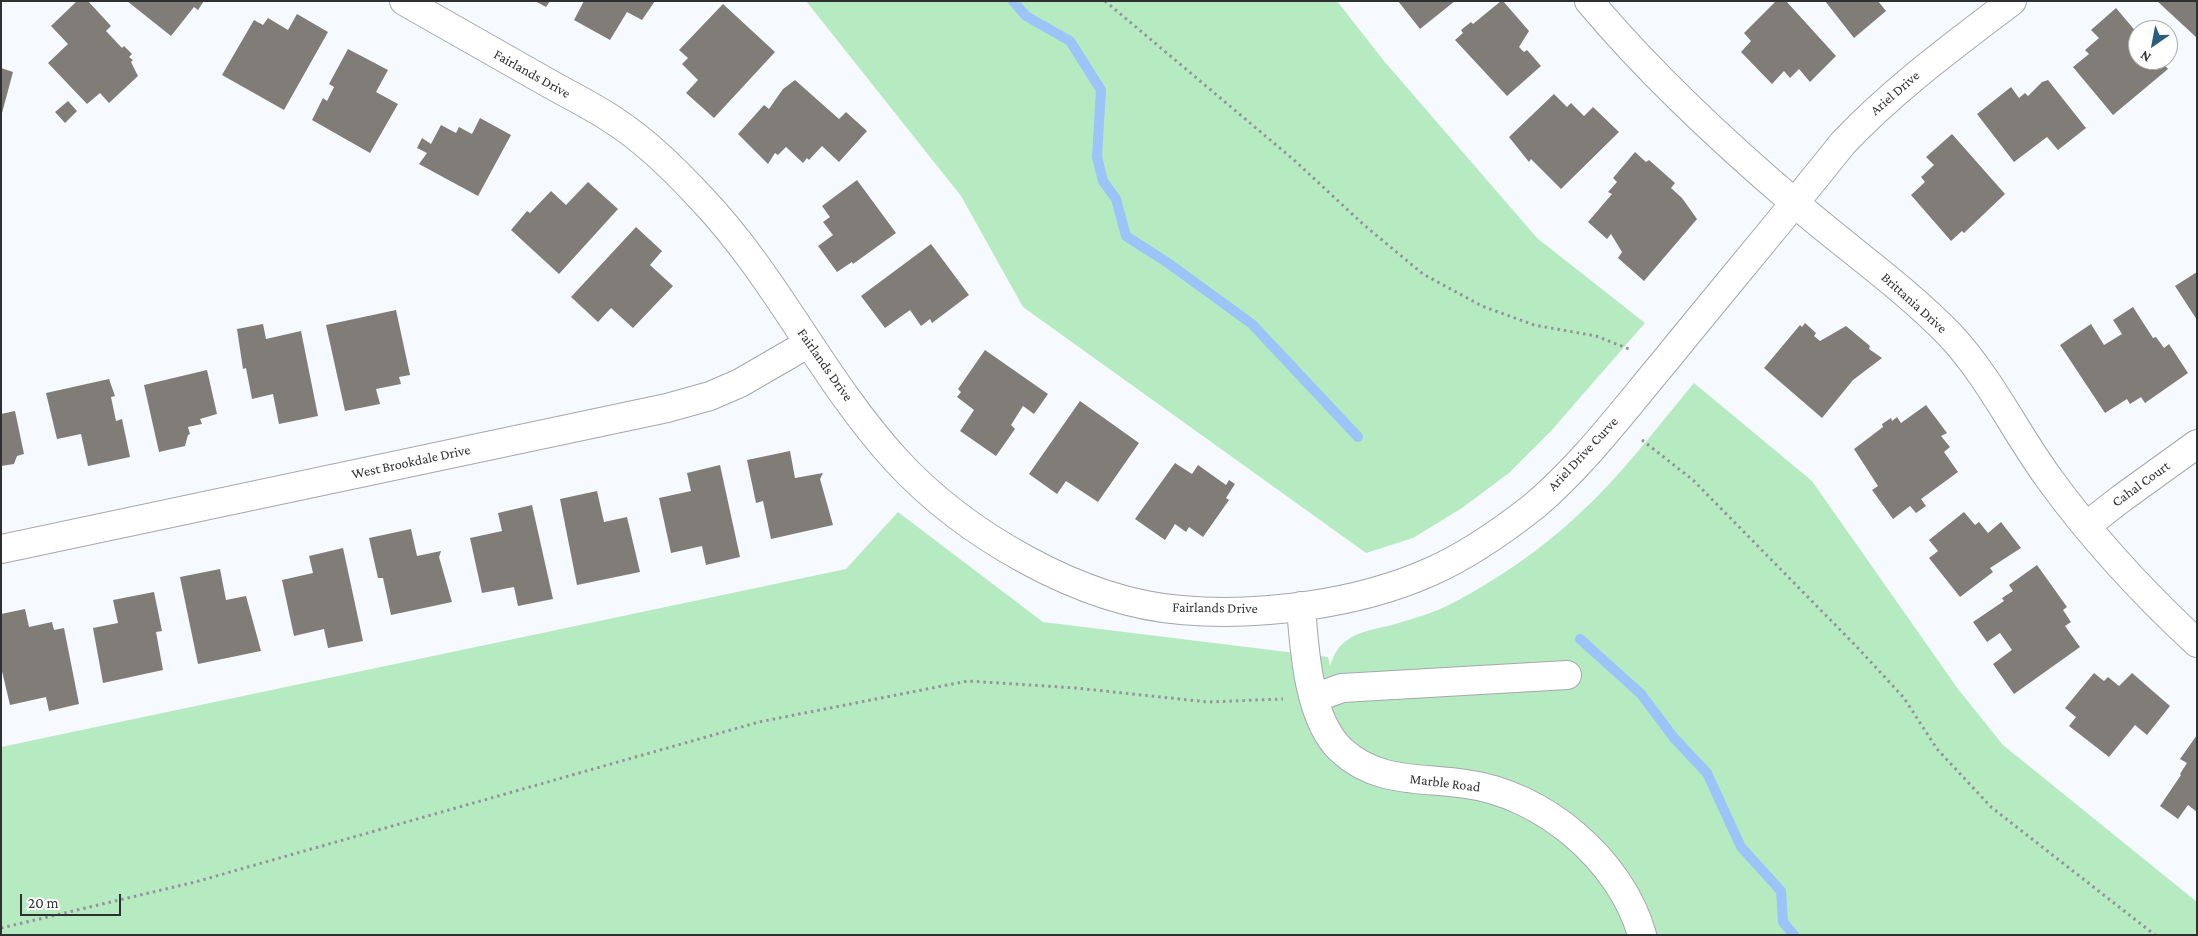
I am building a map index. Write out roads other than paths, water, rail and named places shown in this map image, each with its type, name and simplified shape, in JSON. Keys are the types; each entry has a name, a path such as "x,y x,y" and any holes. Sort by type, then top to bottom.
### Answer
{"street":[{"name":"Fairlands Drive","path":"404,1 618,123 656,154 703,199 740,244 896,460 942,503 993,541 1052,573 1126,599 1179,610 1237,611 1301,606"},
{"name":"Brittania Drive","path":"1589,1 1671,92 1795,203 1918,303 1951,336 1978,369 2048,477 2086,526 2145,595 2197,643"},
{"name":"Ariel Drive","path":"1795,203 1843,143 1872,112 1915,75 2012,1"},
{"name":"Ariel Drive Curve","path":"1301,606 1373,593 1430,572 1484,543 1535,505 1588,454 1795,203"},
{"name":"West Brookdale Drive","path":"1,548 667,408 710,396 740,383 810,343"},
{"name":"Cahal Court","path":"2086,526 2197,444"},
{"name":"Marble Road","path":"1301,606 1305,659 1314,698 1325,727 1340,749 1361,765 1384,775 1467,784 1508,794 1538,809 1569,831 1599,859 1621,889 1642,935"},
{"path":"1314,698 1342,688 1567,675"}],"waterway":[{"path":"1013,1 1026,16 1070,41 1101,90 1097,157 1103,181 1116,199 1126,236 1168,263 1252,324 1358,437"},
{"path":"1580,639 1641,694 1674,738 1707,773 1741,847 1781,891 1783,922 1794,935"}]}
